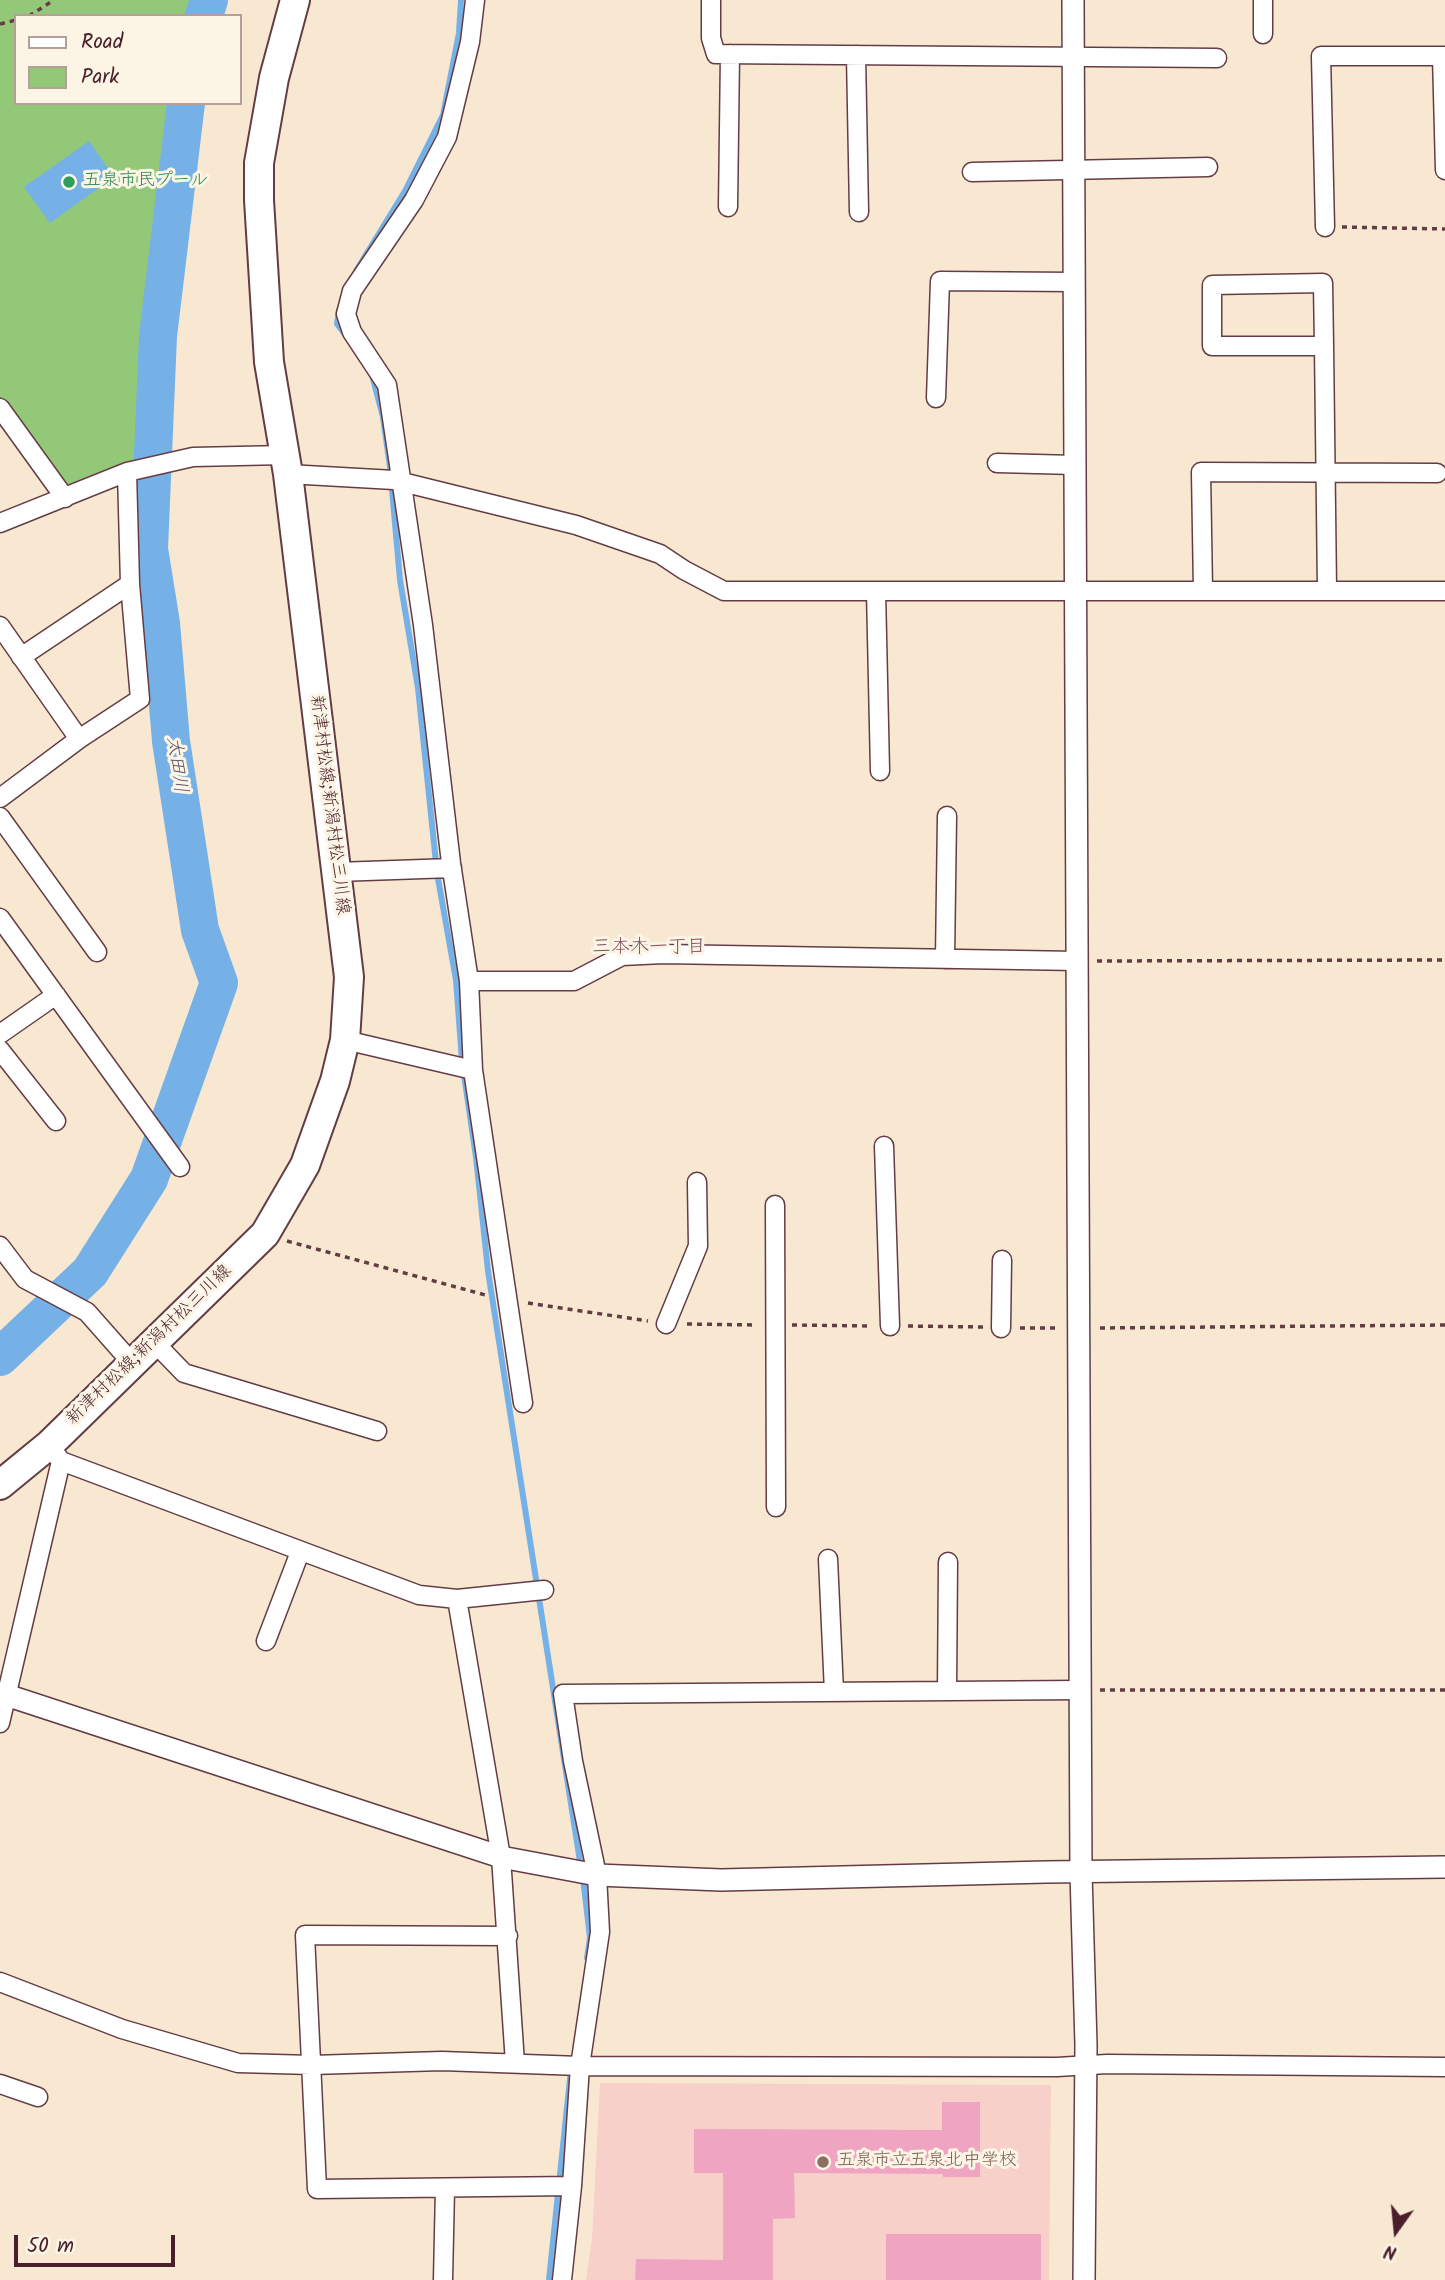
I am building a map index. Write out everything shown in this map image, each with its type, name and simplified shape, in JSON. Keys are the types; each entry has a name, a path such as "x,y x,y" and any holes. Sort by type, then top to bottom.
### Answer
{"main road":[{"name":"新津村松線;新潟村松三川線","path":"0,1485 55,1452 132,1363 265,1234 305,1165 335,1081 345,1040 349,977 287,464 269,362 259,163 274,79 295,0"}],"street":[{"path":"475,0 470,42 447,137 414,200 352,291 345,314 352,332 387,386 423,625 452,868 469,981 473,1070 523,1403"},
{"path":"710,0 711,38 716,54 1217,58"},
{"path":"1073,0 1081,1873 1086,2045 1084,2280"},
{"path":"1263,0 1263,33"},
{"path":"728,207 730,54"},
{"path":"856,55 859,212"},
{"path":"1325,227 1321,56 1443,56 1445,170"},
{"path":"972,172 1208,167"},
{"path":"936,398 940,281 1074,282"},
{"path":"1324,346 1212,346 1212,285 1323,283 1324,346 1326,473 1327,590"},
{"path":"0,408 65,498"},
{"path":"0,523 127,472 193,457 287,464 402,482 600,534 660,554 724,591 1445,591"},
{"path":"997,463 1075,465"},
{"path":"0,798 79,739 140,699 130,584 127,472"},
{"path":"1203,590 1201,472 1437,473"},
{"path":"21,657 130,584"},
{"path":"876,591 880,771"},
{"path":"0,626 79,739"},
{"path":"945,959 947,816"},
{"path":"0,817 97,952"},
{"path":"337,872 452,868"},
{"path":"0,918 180,1167"},
{"path":"469,981 574,981 622,956 649,955 1077,961"},
{"path":"0,1034 55,995"},
{"path":"345,1040 473,1070"},
{"path":"0,1050 56,1121"},
{"path":"884,1146 890,1326"},
{"path":"666,1324 698,1246 697,1182"},
{"path":"775,1205 776,1507"},
{"path":"0,1247 25,1279 87,1312 132,1363"},
{"path":"1000,1328 1002,1261"},
{"path":"154,1342 184,1373 377,1431"},
{"path":"0,1723 3,1695 55,1452 300,1552 419,1595 457,1599 544,1590"},
{"path":"266,1641 300,1552"},
{"path":"828,1559 834,1692"},
{"path":"947,1563 947,1691"},
{"path":"457,1599 501,1857 515,2063"},
{"path":"562,2280 580,2066 600,1932 597,1875 573,1761 563,1694 1080,1690"},
{"path":"3,1695 501,1857 597,1875 721,1880 1046,1872 1445,1867"},
{"path":"508,1936 305,1935 317,2189 572,2186"},
{"path":"0,1982 122,2029 238,2063 312,2065 442,2061 580,2066 1445,2067"},
{"path":"0,2084 38,2096"},
{"path":"443,2280 445,2188"}],"path":[{"path":"32,14 54,0"},
{"path":"1325,227 1445,229"},
{"path":"1077,961 1445,960"},
{"path":"265,1234 498,1298"},
{"path":"1079,1329 1445,1325"},
{"path":"1080,1690 1445,1690"}],"shaded area":[{"name":"五泉市立五泉北中学校","path":"600,2083 1051,2085 1049,2280 586,2280 592,2239"}],"green space":[{"path":"0,0 209,0 205,14 14,14 14,105 186,105 158,336 155,411 147,468 65,498 0,408"}],"water":[{"name":"五泉市民プール","path":"89,141 114,177 50,223 24,187"}],"building":[{"path":"942,2102 980,2102 980,2177 943,2177 943,2174 794,2173 795,2218 773,2219 773,2280 635,2280 636,2259 723,2260 723,2173 694,2173 694,2129 942,2130"},
{"path":"886,2234 1041,2234 1041,2280 886,2280"}],"waterway":[{"name":"太田川","path":"205,14 209,0"},
{"path":"356,271 405,191 443,115 459,33 461,0"},
{"name":"太田川","path":"0,1357 90,1272 149,1179 219,983 200,930 171,741 161,623 149,549 158,336 186,105"},
{"path":"339,310 337,324 347,337"},
{"path":"372,375 383,417 390,467 400,580 418,688 437,873 456,980 462,1061 488,1271 581,1868"},
{"path":"583,1878 590,1938 587,1958"},
{"path":"549,2280 571,2069"}],"place":[{"name":"五泉市民プール","path":"69,182"},
{"name":"五泉市立五泉北中学校","path":"823,2162"}],"district":[{"name":"三本木一丁目","path":"649,949"}]}
